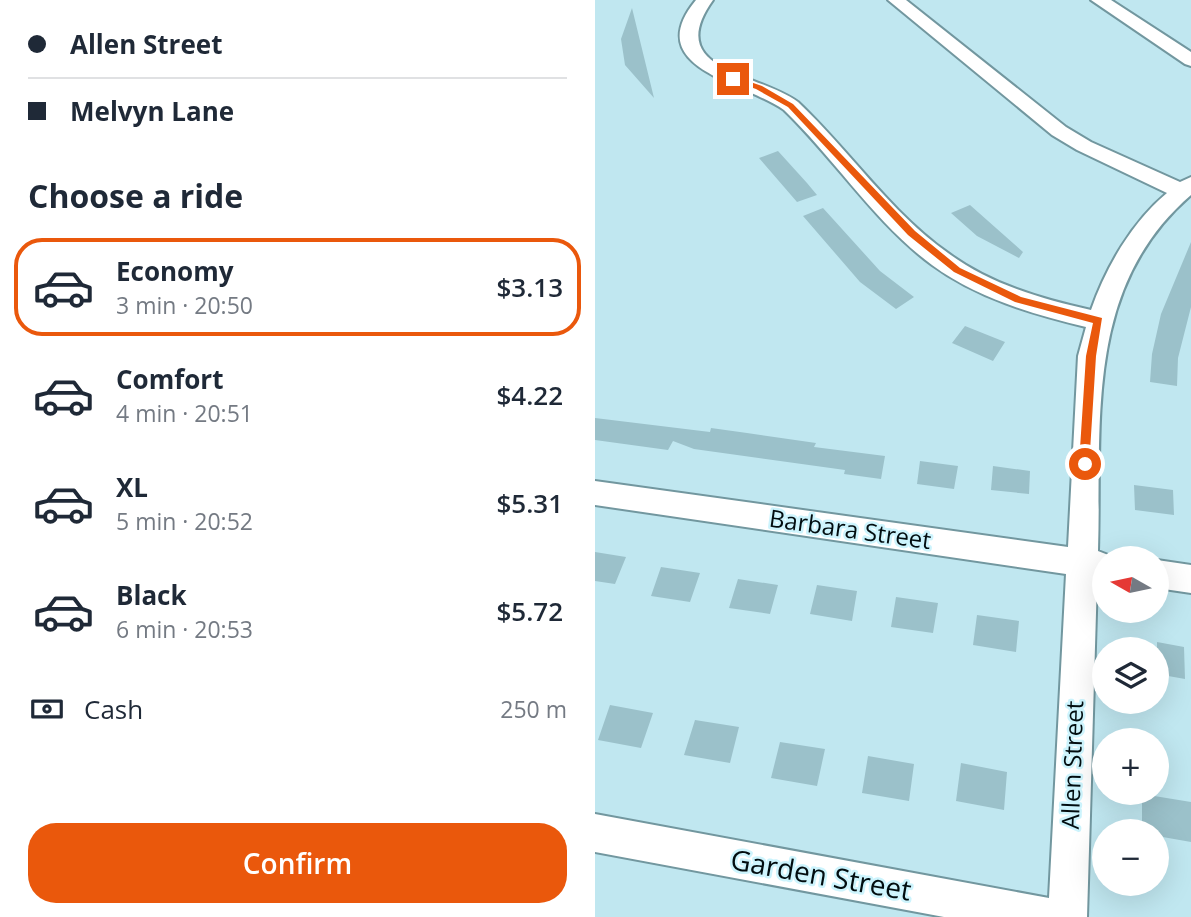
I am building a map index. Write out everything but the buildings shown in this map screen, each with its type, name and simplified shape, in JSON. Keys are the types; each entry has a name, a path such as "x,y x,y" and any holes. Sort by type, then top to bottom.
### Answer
{"street":[{"path":"705,0 689,22 689,43 695,53 717,71 759,87 790,106 912,233 940,258 976,281 1018,300 1098,321"},
{"path":"896,0 1059,131 1084,146 1186,187"},
{"path":"1098,0 1191,60"},
{"name":"Allen Street","path":"1092,546 1088,393 1091,356 1098,321 1123,262 1153,220 1186,187"},
{"name":"Barbara Street","path":"595,493 1092,565"},
{"path":"1169,576 1191,579"},
{"name":"Allen Street","path":"1067,917 1092,579"},
{"name":"Garden Street","path":"595,833 1048,917"}],"route":[{"path":"733,79 776,95 790,106 925,246 957,270 1018,300 1098,321 1091,356 1085,464"}]}
